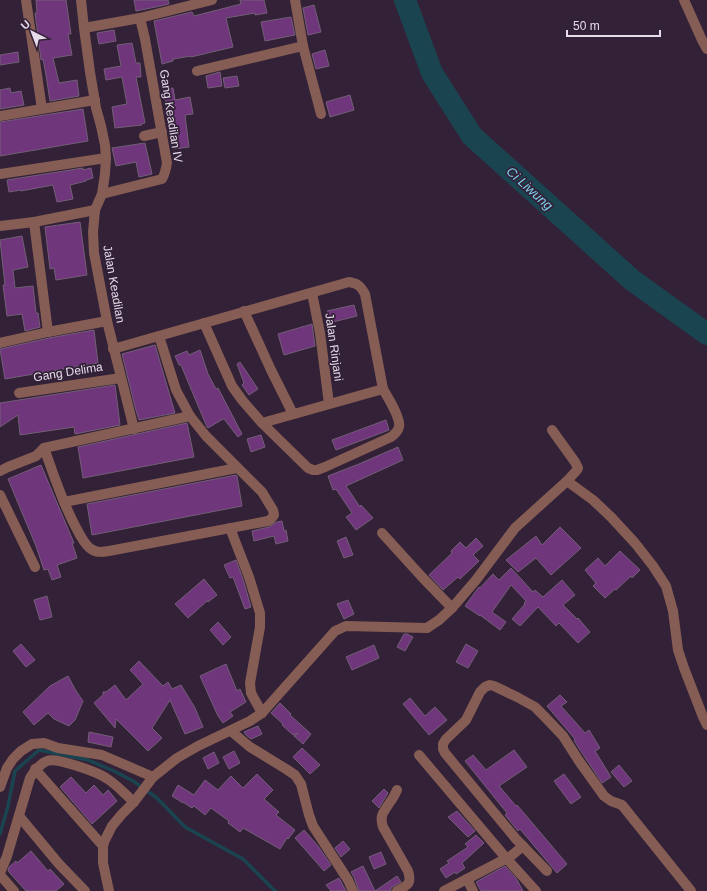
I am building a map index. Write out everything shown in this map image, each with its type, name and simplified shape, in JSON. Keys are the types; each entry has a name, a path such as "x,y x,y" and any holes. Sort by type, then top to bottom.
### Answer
{"street":[{"path":"26,0 42,109"},
{"name":"Jalan Keadilan","path":"81,0 96,108 105,145 106,158 102,194 95,210 93,232 94,254 113,349 134,429"},
{"path":"84,28 140,18 212,0"},
{"path":"295,0 303,46 321,114"},
{"path":"684,0 707,49"},
{"name":"Gang Keadilan IV","path":"102,194 162,179 167,163 140,18"},
{"path":"197,72 303,46"},
{"path":"0,116 95,100"},
{"path":"144,136 162,132"},
{"path":"0,174 106,158"},
{"path":"0,226 34,222 95,210"},
{"path":"34,222 48,332"},
{"path":"113,349 244,311 349,282 354,283 359,285 365,294 383,389 390,400 399,422 399,427 396,433 391,437 317,470 308,468 262,423 242,400 232,386 204,323"},
{"name":"Jalan Rinjani","path":"312,293 320,334 329,404"},
{"path":"244,311 293,414"},
{"path":"0,343 107,321"},
{"path":"44,448 64,502 74,523 85,543 90,549 97,552 268,521 271,519 274,515 273,510 262,492 206,436 190,416 176,390 159,336"},
{"name":"Gang Delima","path":"20,393 121,378"},
{"path":"262,423 383,389"},
{"path":"0,471 36,456 44,448 190,416"},
{"path":"109,891 104,863 103,846 112,826 137,798 151,779 177,758 198,746 250,721 262,713 335,631 346,626 427,628 440,620 452,608 476,580 515,528 578,470 575,462 552,430"},
{"path":"64,502 237,468"},
{"path":"567,481 593,500 616,522 649,560 666,586 673,610 678,650 707,725"},
{"path":"0,495 35,567"},
{"path":"230,528 249,577 260,613 260,627 250,683 251,693 262,713"},
{"path":"382,533 452,608"},
{"path":"547,871 521,848 513,835 443,749 443,744 446,739 466,720 480,692 485,687 490,685 535,707 544,716 563,736 604,796 611,801 622,805 691,891"},
{"path":"231,731 250,747 295,775 301,784 309,815 314,826 348,880 353,891"},
{"path":"0,787 7,768 21,751 32,744 44,743 58,748 102,755 151,779"},
{"path":"420,755 536,891"},
{"path":"14,891 0,874 7,856 30,778 35,769 47,760 57,760 88,770 106,778 137,798"},
{"path":"35,769 103,846"},
{"path":"397,790 382,813 381,821 408,871 410,878 409,883 397,891"},
{"path":"19,816 59,864 85,891"},
{"path":"444,891 508,857 521,848"},
{"path":"467,879 474,891"}],"building":[{"path":"36,0 66,0 71,34 68,34 72,55 53,58 59,83 77,80 79,96 50,101 43,59 41,60 35,13 37,13"},
{"path":"134,0 168,0 169,4 136,11"},
{"path":"240,0 264,0 267,13 255,15 255,13 226,18 233,47 191,57 173,59 173,61 162,64 154,21 192,12 194,16 241,4"},
{"path":"314,5 321,32 308,35 303,8"},
{"path":"291,17 295,35 265,41 261,22"},
{"path":"114,30 116,41 99,44 97,33"},
{"path":"132,43 136,63 140,63 141,77 136,77 145,123 141,124 142,125 115,128 112,107 127,104 122,77 106,80 104,69 121,66 117,45"},
{"path":"325,50 329,66 316,69 312,54"},
{"path":"18,52 19,62 0,65 0,55"},
{"path":"220,72 222,86 208,88 206,76"},
{"path":"237,76 239,86 225,88 223,78"},
{"path":"10,88 11,93 21,91 24,105 0,109 0,90"},
{"path":"173,88 175,100 190,97 193,114 185,115 189,147 174,149 172,139 176,139 173,122 169,122 164,89"},
{"path":"350,95 354,110 330,117 326,102"},
{"path":"83,109 88,141 0,156 0,122"},
{"path":"145,143 152,174 139,177 136,162 116,166 112,148"},
{"path":"83,168 83,170 91,168 93,178 70,185 73,199 57,202 53,185 9,192 7,180"},
{"path":"80,222 87,275 56,280 54,268 50,269 45,227"},
{"path":"22,236 28,267 13,270 15,288 33,286 36,313 38,313 40,327 25,331 22,314 7,316 0,240"},
{"path":"354,305 357,316 329,323 327,311"},
{"path":"312,324 315,346 284,355 278,334"},
{"path":"94,330 98,363 5,379 0,349"},
{"path":"155,345 175,413 139,420 122,354"},
{"path":"200,350 208,374 216,389 218,388 242,434 238,437 224,419 208,428 207,427 181,365 179,365 175,356 187,351 189,355"},
{"path":"240,362 258,389 249,395 242,385 244,383 237,364"},
{"path":"115,385 120,425 75,434 74,427 20,435 18,415 0,427 0,403"},
{"path":"386,420 389,430 336,450 332,440"},
{"path":"187,423 194,457 83,478 78,447"},
{"path":"261,435 265,447 251,452 247,439"},
{"path":"398,447 403,460 346,486 360,507 361,505 373,518 356,530 346,517 352,513 336,489 333,490 328,476"},
{"path":"41,465 74,543 72,543 77,558 57,565 61,577 52,580 48,569 44,570 36,546 8,479"},
{"path":"236,475 242,506 92,535 87,504"},
{"path":"282,521 284,531 286,530 288,541 276,544 274,536 254,541 252,531 269,527"},
{"path":"560,527 581,548 551,575 536,558 518,572 506,560 536,536 542,545"},
{"path":"346,537 353,555 344,558 337,541"},
{"path":"476,538 483,546 473,555 479,561 460,579 458,577 443,590 429,575 452,553 451,551 460,542 466,548"},
{"path":"620,551 640,570 632,578 631,576 605,598 593,586 596,583 585,570 598,558 605,566"},
{"path":"236,560 251,607 245,609 233,577 230,578 224,565"},
{"path":"511,568 533,592 535,590 543,597 562,580 575,595 563,605 577,619 578,618 590,632 578,643 559,623 556,626 538,607 520,626 512,619 526,601 511,585 492,612 506,622 500,630 465,606 479,587 480,588 493,574 499,580"},
{"path":"204,579 217,595 208,602 207,601 188,618 175,604"},
{"path":"47,596 52,617 40,620 34,600"},
{"path":"348,600 354,614 344,619 337,604"},
{"path":"218,622 231,637 223,645 210,630"},
{"path":"404,634 413,637 405,651 397,647"},
{"path":"21,644 35,660 26,667 13,651"},
{"path":"466,644 478,651 468,668 456,662"},
{"path":"374,645 379,658 352,670 346,657"},
{"path":"139,661 163,686 168,682 172,689 181,685 195,708 203,727 185,734 170,700 152,728 162,738 148,751 116,719 115,728 94,703 103,695 103,692 106,692 115,685 126,700 143,684 130,670"},
{"path":"226,664 237,691 240,689 246,702 230,712 233,716 223,723 218,716 200,676"},
{"path":"68,676 83,701 75,720 69,726 54,719 48,713 34,725 23,712 50,686"},
{"path":"560,695 567,702 561,706 585,733 589,730 600,748 595,751 611,777 602,783 580,750 574,740 575,739 547,706"},
{"path":"410,698 425,716 435,707 447,720 429,735 403,704"},
{"path":"280,703 291,714 290,715 311,734 303,744 294,736 298,733 293,735 271,713"},
{"path":"258,726 262,734 251,739 244,732"},
{"path":"89,732 113,737 111,747 88,742"},
{"path":"302,748 320,765 310,774 293,757"},
{"path":"514,750 527,767 499,786 567,864 557,873 520,829 518,831 505,815 507,813 465,761 473,755 486,770"},
{"path":"234,751 240,763 229,769 223,757"},
{"path":"214,752 219,763 208,769 203,758"},
{"path":"619,765 632,781 624,787 611,772"},
{"path":"257,774 273,790 264,799 279,812 276,815 295,830 288,839 287,838 280,849 243,828 240,832 228,823 229,821 211,808 205,815 194,806 192,808 172,796 178,785 194,795 205,780 218,790 231,776 243,788"},
{"path":"564,774 581,797 571,804 554,781"},
{"path":"71,777 86,793 94,785 103,795 108,790 117,801 92,824 60,787"},
{"path":"384,789 388,793 379,808 372,801"},
{"path":"457,811 475,831 468,837 448,817"},
{"path":"304,830 318,846 331,865 324,871 295,838"},
{"path":"476,835 484,843 462,863 465,868 446,878 440,869 449,863 447,861 468,847 465,844"},
{"path":"343,841 350,849 341,857 335,848"},
{"path":"31,851 48,871 50,869 64,884 56,891 26,891 8,871 9,867 16,861 17,863"},
{"path":"381,852 386,864 374,869 369,857"},
{"path":"363,866 375,891 359,891 351,872"},
{"path":"505,866 516,878 523,891 481,891 476,882"},
{"path":"397,876 401,882 391,888 391,891 375,891"},
{"path":"339,878 346,891 331,891 326,885"}],"waterway":[{"name":"Ci Liwung","path":"405,0 432,73 472,136 632,280 707,334"},
{"path":"0,834 8,806 15,771 39,750 88,760 133,781 157,798 185,827 243,859 275,891"}]}
